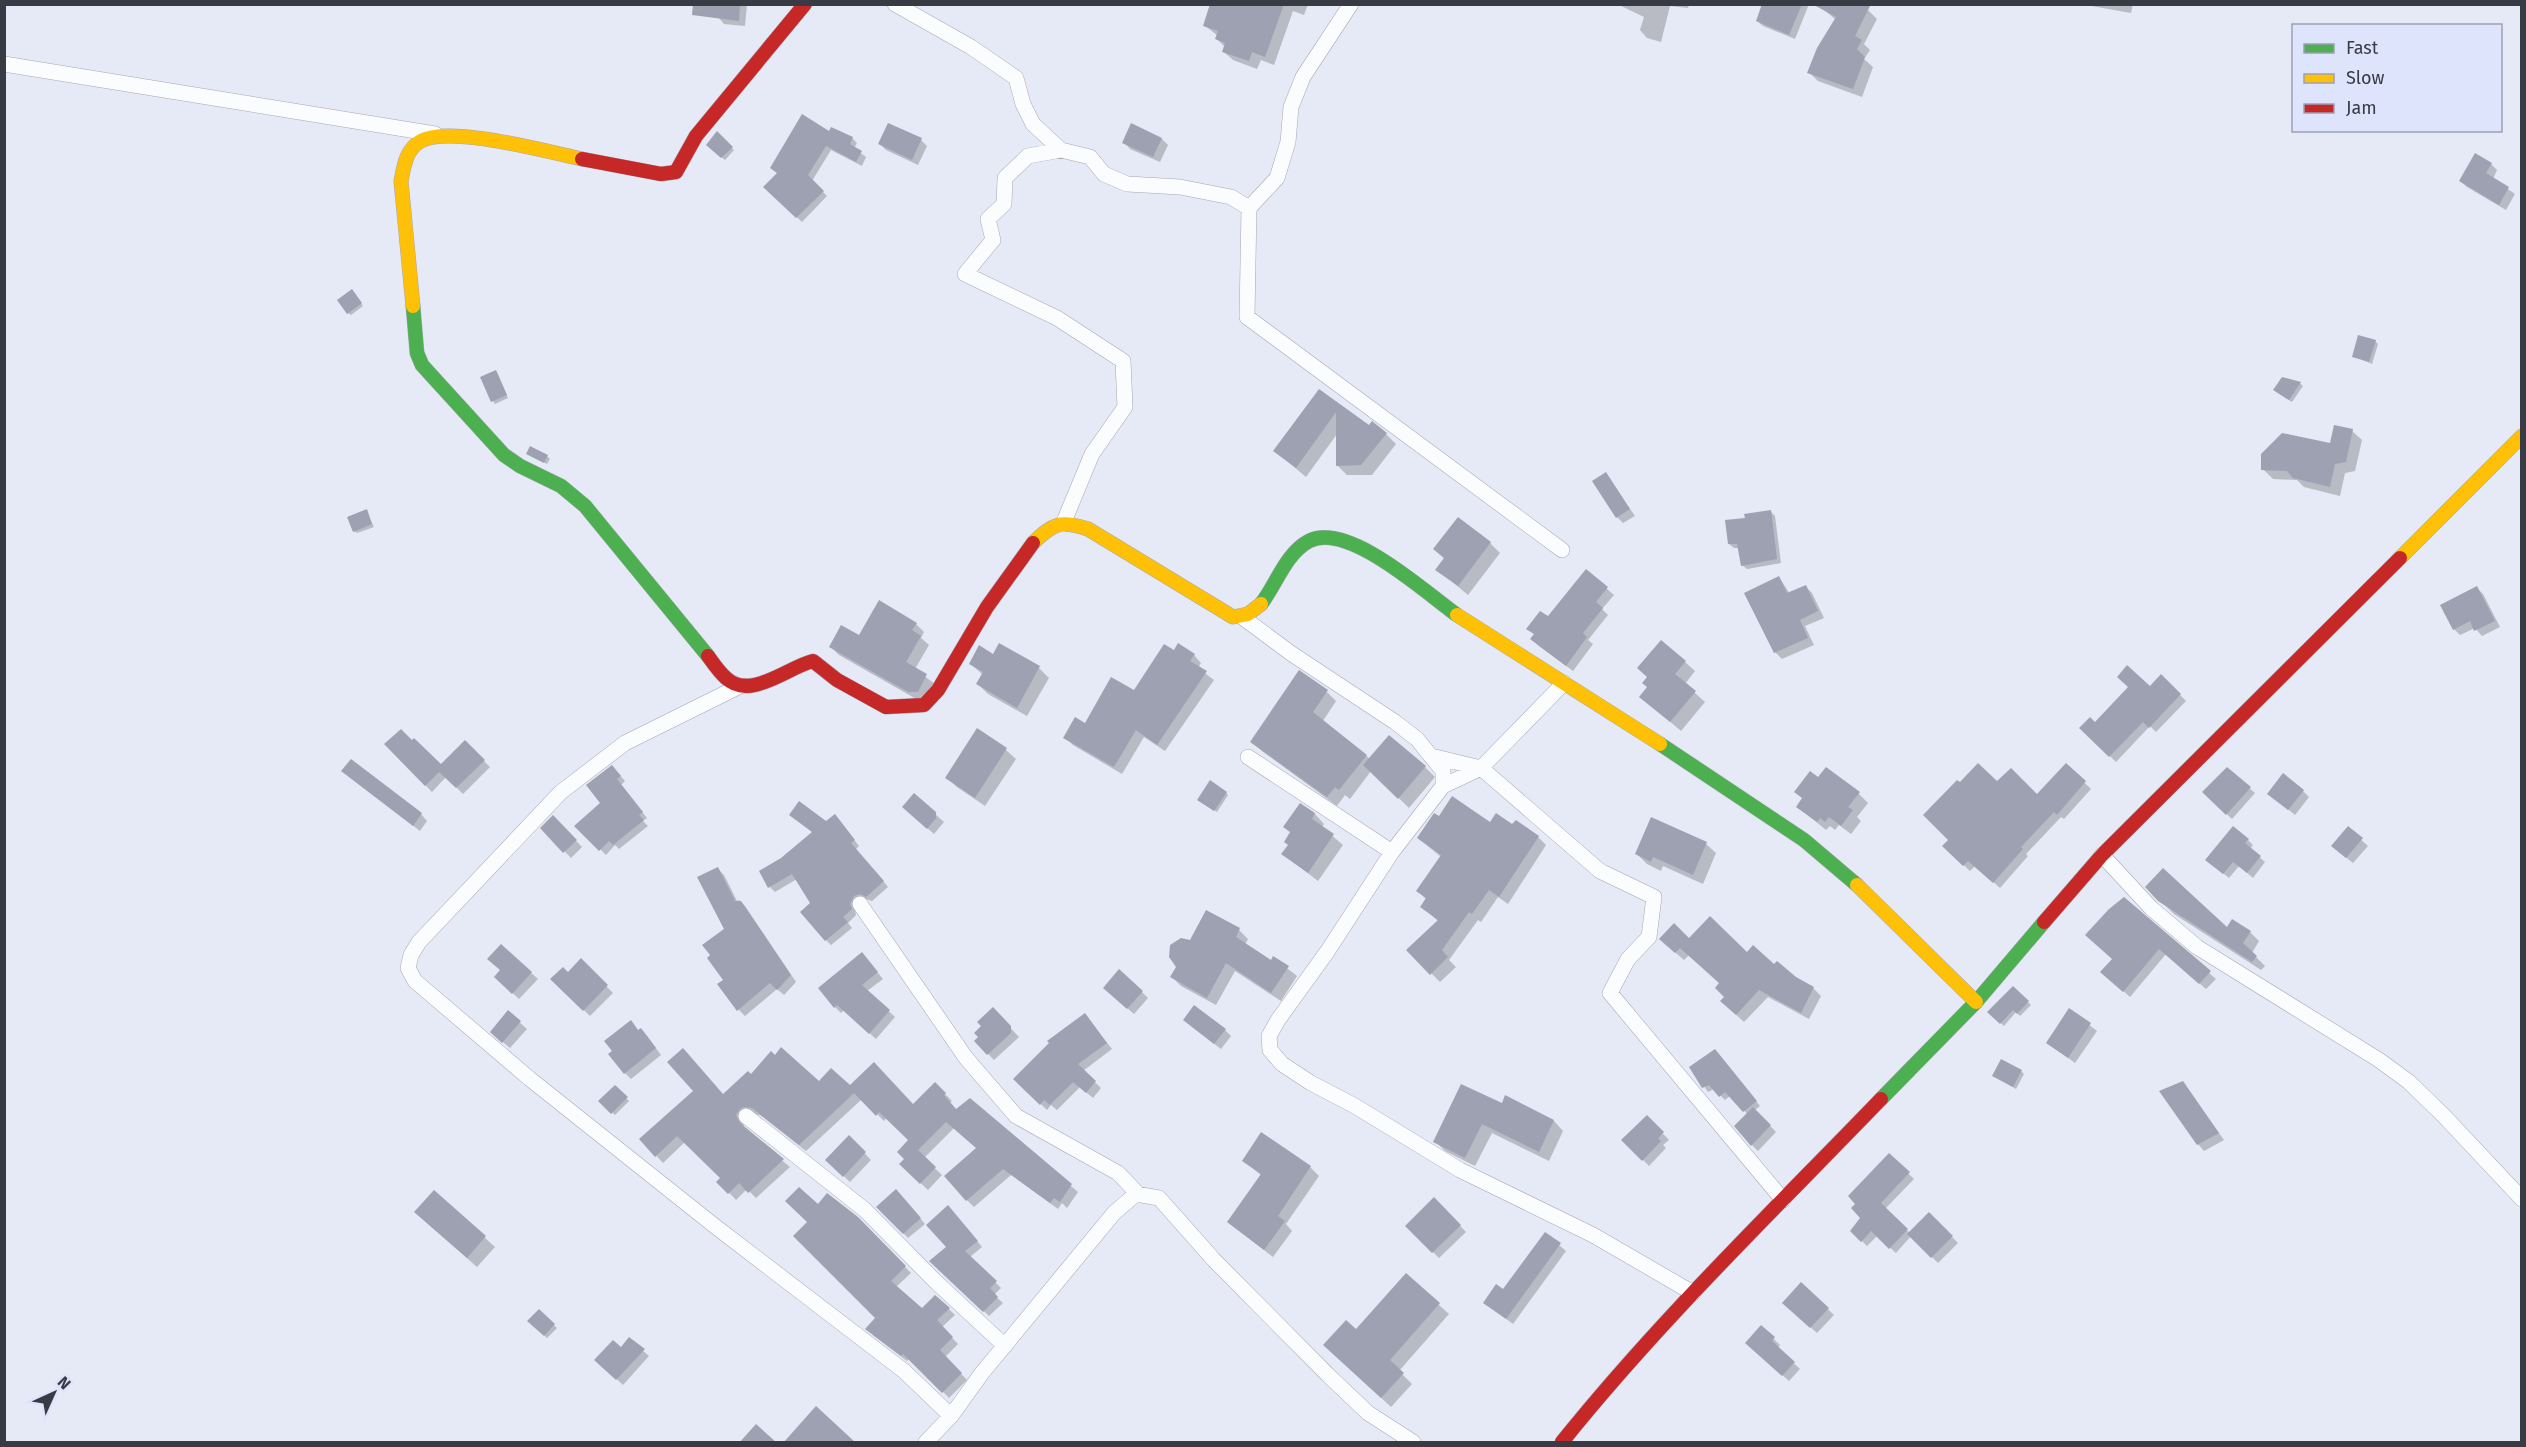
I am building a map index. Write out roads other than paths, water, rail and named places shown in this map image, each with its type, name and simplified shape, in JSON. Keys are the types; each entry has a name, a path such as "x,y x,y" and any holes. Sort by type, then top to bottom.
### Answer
{"street":[{"path":"4,64 438,134 464,136 661,174 676,172 696,136 805,4"},
{"path":"895,4 971,47 1016,78 1023,104 1033,124 1061,150"},
{"path":"1351,5 1303,77 1291,106 1288,142 1277,178 1249,208 1247,317 1562,550"},
{"path":"438,134 427,137 412,148 404,163 401,180 418,358 427,373 504,454 520,466 561,486 585,506 726,680 740,686 752,687 765,683 798,663 813,661 837,680 886,707 924,705 940,688 954,660 1015,567 1049,528 1063,524 1088,529 1233,617 1242,617 1268,596 1289,560 1305,543 1323,537 1349,542 1455,614 1654,740 1823,854 1921,944 1976,1002"},
{"path":"1063,524 1092,454 1125,407 1123,361 1057,318 965,274 993,240 988,219 1004,204 1005,177 1028,156 1061,150 1090,158 1104,174 1127,184 1180,187 1232,197 1249,208"},
{"path":"1562,1443 1591,1406 1693,1293 1976,1002 2102,855 2522,436"},
{"path":"1242,617 1417,739 1443,771 1443,786"},
{"path":"1564,683 1481,768 1443,786 1392,852 1327,952 1278,1020 1269,1036 1270,1050 1282,1064 1311,1083 1355,1106 1460,1170 1593,1235 1693,1293"},
{"path":"740,686 625,743 561,792 419,942 411,955 408,968 415,981 530,1079 716,1227 904,1371 951,1416"},
{"path":"1431,756 1481,768 1600,871 1654,897 1649,938 1628,959 1610,993 1783,1200"},
{"path":"1248,757 1392,852"},
{"path":"2102,855 2151,908 2197,947 2379,1060 2409,1083 2443,1115 2522,1199"},
{"path":"860,904 966,1058 1016,1116 1118,1173 1139,1195"},
{"path":"746,1116 865,1210 935,1281 1005,1346"},
{"path":"926,1443 951,1416 1114,1213 1127,1200 1139,1195 1159,1198 1215,1260 1328,1375 1368,1413 1413,1443"}]}
